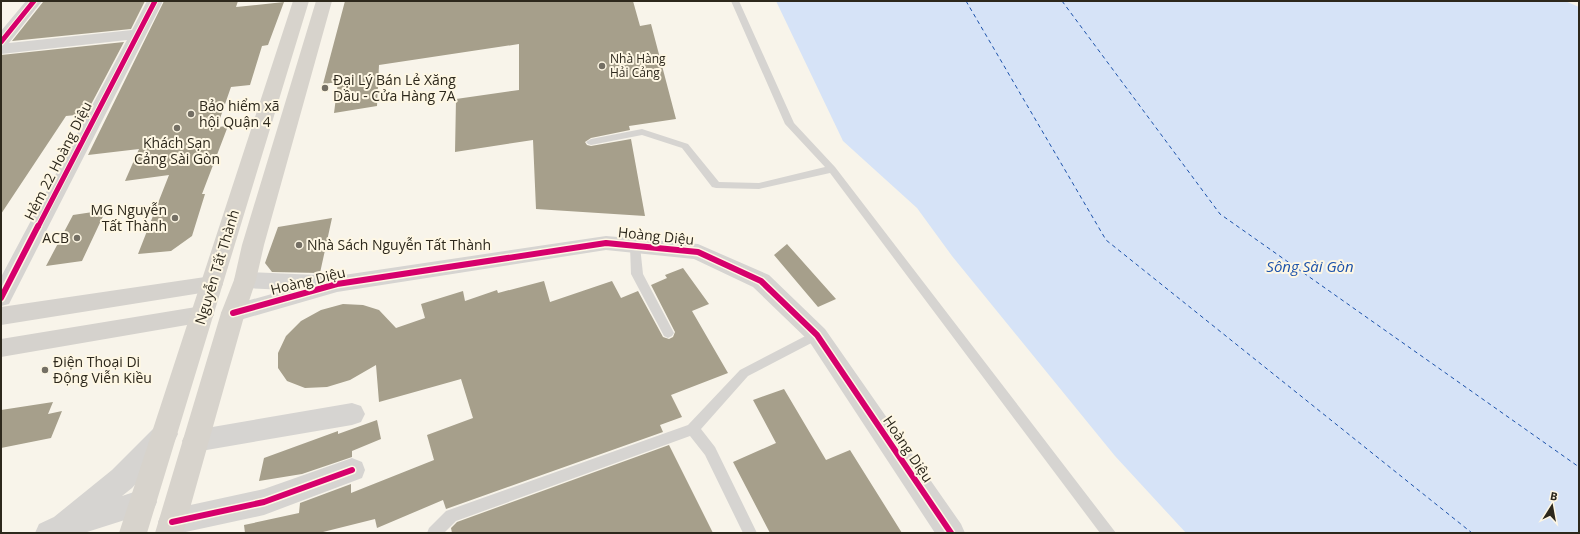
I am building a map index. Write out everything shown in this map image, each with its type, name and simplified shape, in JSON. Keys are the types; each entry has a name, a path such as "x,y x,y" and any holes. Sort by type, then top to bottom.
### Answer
{"main road":[{"name":"Nguyễn Tất Thành","path":"134,533 301,1"},
{"name":"Nguyễn Tất Thành","path":"171,527 233,313 245,280 253,245 324,1"},
{"path":"1,316 245,280"},
{"path":"1,348 202,315 233,313"}],"street":[{"path":"1,42 34,1"},
{"name":"Hẻm 22 Hoàng Diệu","path":"1,298 154,1"},
{"path":"1,49 136,34"},
{"name":"Hoàng Diệu","path":"233,313 337,284 606,243 698,252 761,281 817,335 951,533"},
{"name":"Hoàng Diệu","path":"245,280 337,284"},
{"path":"195,441 352,414"},
{"path":"56,530 122,479 165,434"},
{"path":"171,527 264,502 352,470"},
{"path":"56,530 143,502"}],"lane":[{"path":"734,1 790,124 832,169 1109,533"},
{"path":"591,142 642,132 686,146 716,185 759,186 832,169"},
{"path":"636,246 637,274 668,333"},
{"path":"434,533 451,516 693,429 744,373 817,335"},
{"path":"693,429 710,451 750,533"}],"water":[{"name":"Sông Sài Gòn","path":"776,1 1565,1 1579,7 1579,533 1186,533 1115,456 952,256 917,208 843,141"}],"building":[{"path":"145,1 131,29 12,41 43,2"},
{"path":"164,1 238,1 236,7 284,2 268,45 262,46 250,85 231,87 217,127 228,126 202,194 205,194 192,236 171,251 138,254 169,175 125,181 139,149 88,155"},
{"path":"345,1 633,1 640,26 651,24 676,119 629,126 630,130 591,138 585,142 587,145 591,146 631,139 645,216 536,209 533,140 455,152 456,99 519,90 519,44 379,65 377,106 334,113 338,82 323,84"},
{"path":"124,42 86,114 66,116 1,214 1,55"},
{"name":"ACB","path":"106,210 82,261 46,266 73,215"},
{"name":"Nhà Sách Nguyễn Tất Thành","path":"332,218 320,273 272,272 265,263 278,227"},
{"path":"787,244 836,299 818,307 774,255"},
{"path":"683,268 709,304 692,311 728,373 671,395 682,417 660,425 663,432 446,509 443,500 377,528 375,519 319,533 245,533 244,525 299,513 300,503 351,484 351,493 434,460 427,435 473,418 461,379 379,402 376,365 350,380 327,387 305,388 287,381 278,368 278,353 286,336 301,321 321,310 343,304 363,305 379,310 396,328 425,318 421,304 463,291 465,301 497,290 498,293 544,281 550,302 612,281 621,298 638,291 663,337 669,339 673,337 675,332 651,285 667,278 665,275"},
{"path":"784,389 826,460 850,450 902,533 770,533 733,462 776,443 753,400"},
{"path":"53,402 48,414 62,411 51,438 1,448 1,410"},
{"path":"377,420 381,439 352,451 352,457 302,474 259,481 264,458 338,431 338,434"},
{"path":"669,445 713,533 452,533 451,528 457,522"}],"ferry route":[{"path":"966,1 1106,240 1472,533"},
{"path":"1062,1 1220,214 1579,467"}],"cycle path":[{"path":"1,42 34,1"},
{"path":"1,298 155,1"},
{"path":"233,313 337,284 606,243 698,252 761,281 817,335 951,533"},
{"path":"172,522 264,502 352,470"}],"place":[{"name":"Nhà Hàng Hải Cảng","path":"602,66"},
{"name":"Đại Lý Bán Lẻ Xăng Dầu - Cửa Hàng 7A","path":"325,88"},
{"name":"Bảo hiểm xã hội Quận 4","path":"191,114"},
{"name":"Khách Sạn Cảng Sài Gòn","path":"177,128"},
{"name":"MG Nguyễn Tất Thành","path":"175,218"},
{"name":"ACB","path":"77,238"},
{"name":"Nhà Sách Nguyễn Tất Thành","path":"299,245"},
{"name":"Điện Thoại Di Động Viễn Kiều","path":"45,370"}]}
